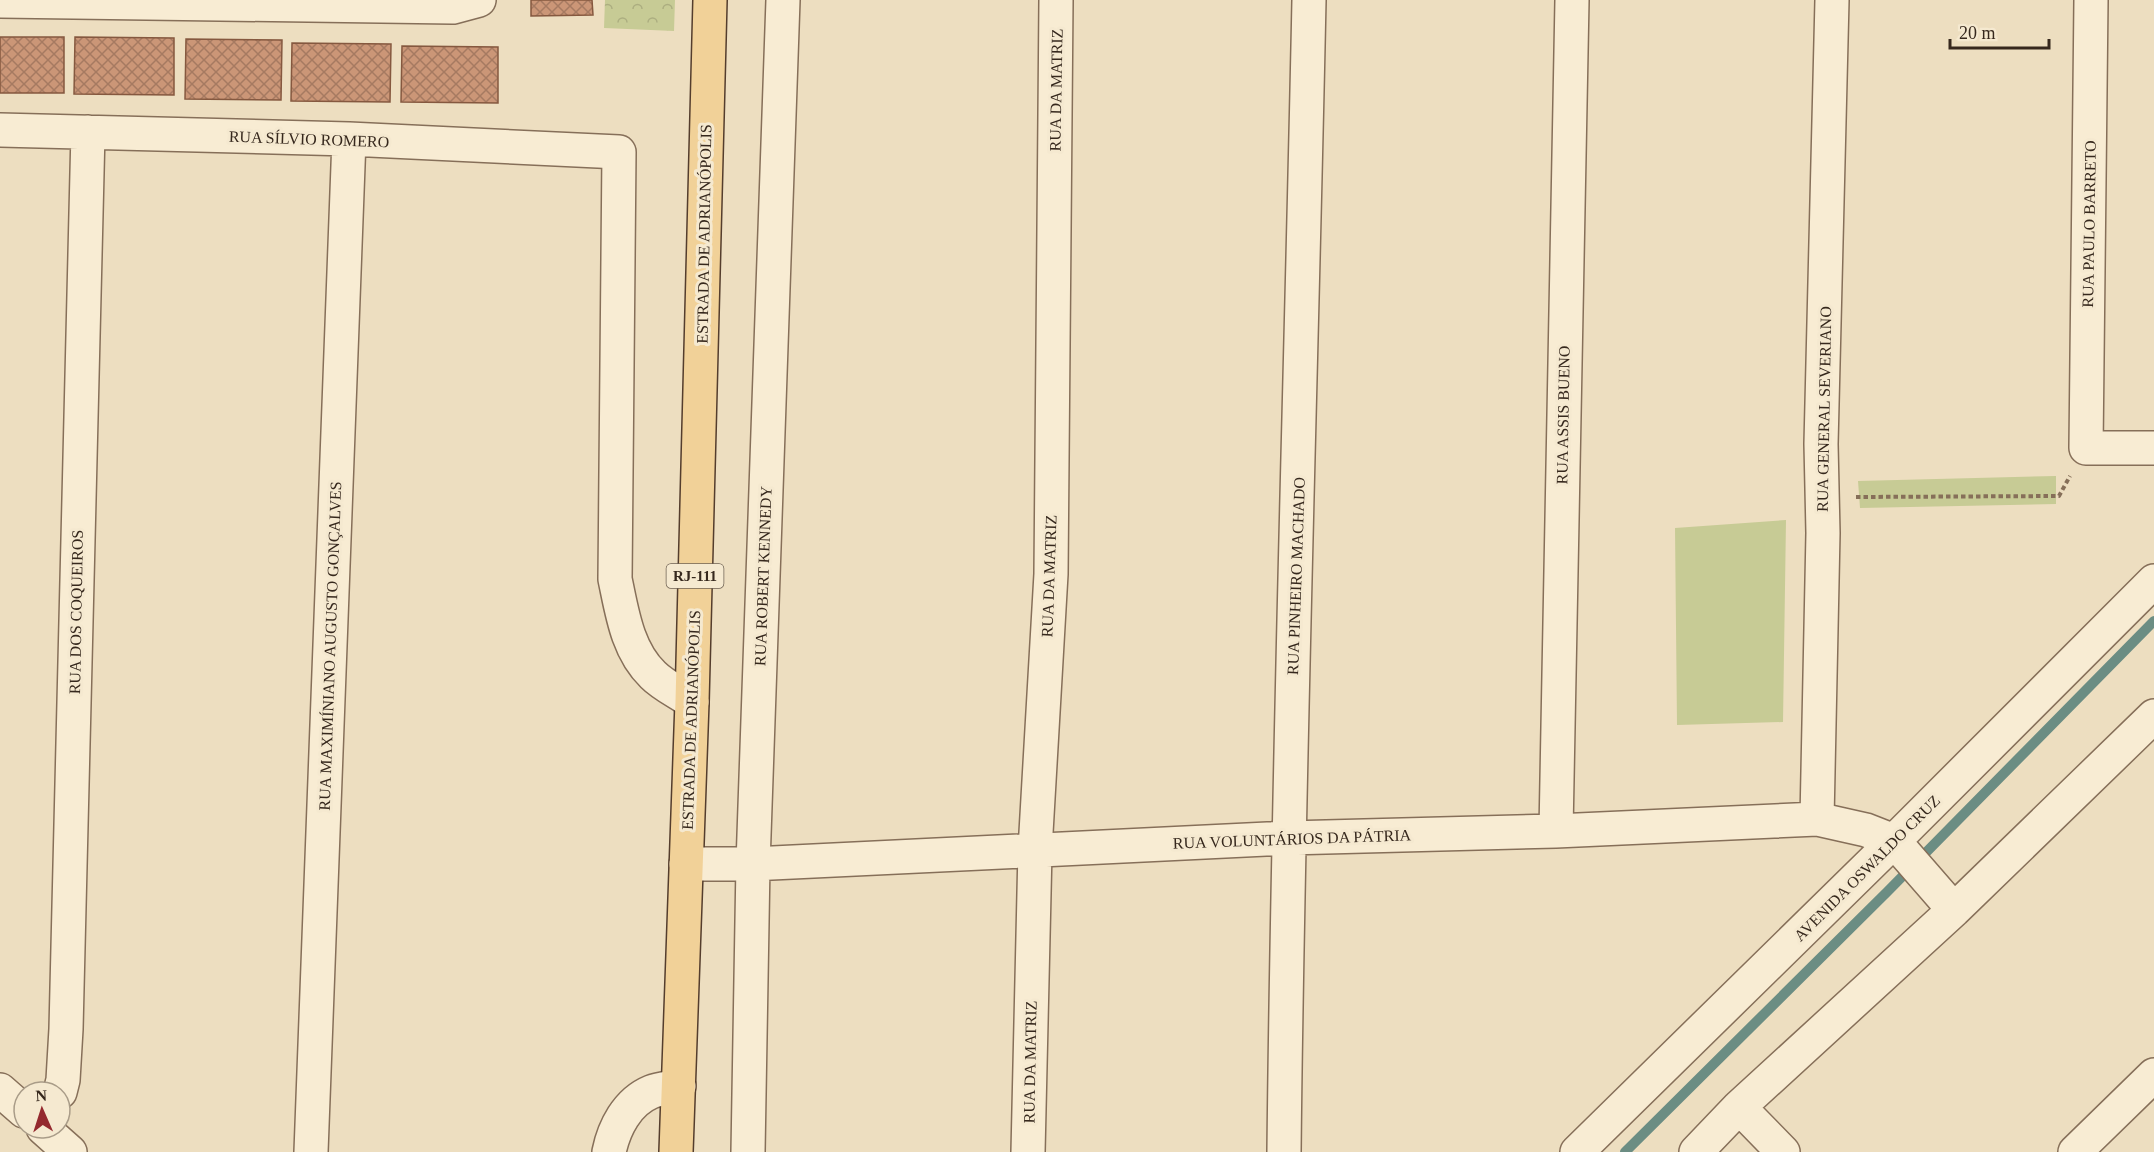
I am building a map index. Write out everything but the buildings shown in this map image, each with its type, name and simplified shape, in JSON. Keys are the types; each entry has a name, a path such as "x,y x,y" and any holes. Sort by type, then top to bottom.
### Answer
{"main road":[{"name":"ESTRADA DE ADRIANÓPOLIS","path":"676,1152 692,702 710,0"}],"street":[{"path":"0,1 294,3 453,7 479,0"},
{"name":"RUA ROBERT KENNEDY","path":"748,1152 753,864 783,0"},
{"name":"RUA DA MATRIZ","path":"1029,1152 1035,850 1051,574 1056,0"},
{"name":"RUA PINHEIRO MACHADO","path":"1284,1152 1288,838 1297,555 1309,0"},
{"name":"RUA ASSIS BUENO","path":"1556,831 1572,0"},
{"name":"RUA GENERAL SEVERIANO","path":"1817,819 1823,533 1821,444 1832,0"},
{"name":"RUA PAULO BARRETO","path":"2086,448 2091,0"},
{"name":"RUA SÍLVIO ROMERO","path":"0,130 349,139 619,152 615,579 622,616 634,650 653,675 692,702"},
{"name":"RUA DOS COQUEIROS","path":"63,1080 88,132"},
{"name":"RUA MAXIMÍNIANO AUGUSTO GONÇALVES","path":"311,1152 349,139"},
{"path":"2086,448 2154,448"},
{"name":"AVENIDA OSWALDO CRUZ","path":"1577,1152 1900,847 2154,581"},
{"path":"1696,1152 1944,898 2154,716"},
{"name":"RUA VOLUNTÁRIOS DA PÁTRIA","path":"686,864 753,864 1288,838 1556,831 1817,819 1866,830 1900,847"},
{"path":"1900,847 1944,898"},
{"path":"2075,1152 2154,1075"},
{"path":"609,1152 626,1110 651,1092 679,1086"},
{"path":"0,1090 12,1100"},
{"path":"1739,1107 1783,1152"}],"path":[{"path":"1822,497 2060,496 2086,448"}],"green space":[{"path":"605,0 675,0 674,31 604,28"},
{"path":"2056,476 2056,504 1860,508 1858,481"},
{"path":"1786,520 1783,722 1677,725 1675,528"}],"waterway":[{"path":"1625,1152 1887,892 2154,621"}]}
